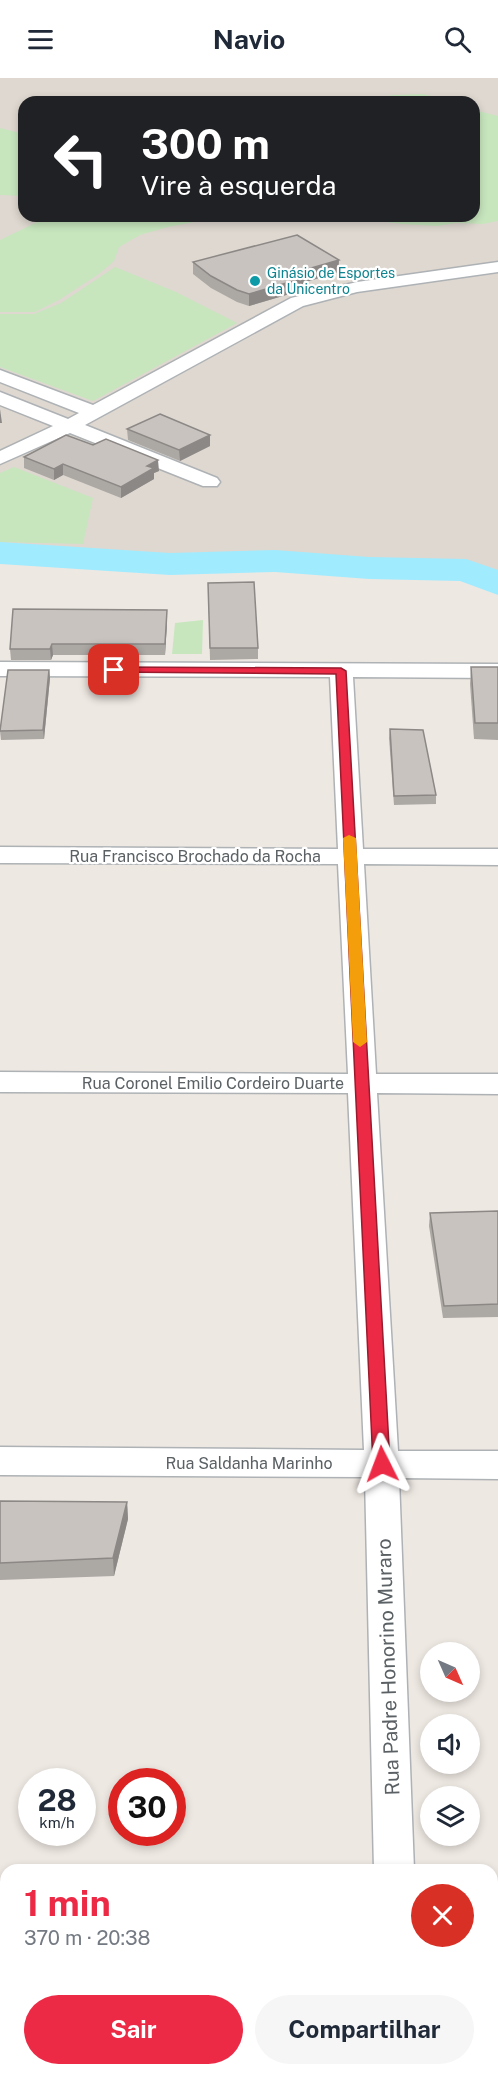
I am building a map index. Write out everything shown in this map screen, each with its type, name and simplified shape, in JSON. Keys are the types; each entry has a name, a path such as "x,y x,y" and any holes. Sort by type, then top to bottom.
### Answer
{"street":[{"path":"0,469 73,427 94,412 297,302 357,287 498,267"},
{"path":"0,375 94,412"},
{"path":"0,398 210,482"},
{"path":"0,458 73,427"},
{"path":"0,669 498,671"},
{"name":"Rua Padre Honorino Muraro","path":"341,671 382,1464 394,1864"},
{"name":"Rua Francisco Brochado da Rocha","path":"0,855 498,857"},
{"name":"Rua Coronel Emilio Cordeiro Duarte","path":"0,1082 498,1084"},
{"name":"Rua Saldanha Marinho","path":"0,1461 498,1465"}],"shaded area":[{"path":"0,78 498,78 498,578 470,566 369,563 277,554 223,558 0,552"}],"green space":[{"path":"423,94 431,96 388,96"},
{"path":"480,112 498,116 498,221 437,226 387,222 480,222"},
{"path":"0,128 18,132 18,196 0,195"},
{"path":"38,222 195,222 140,235 119,247 114,261 99,274 59,300 35,312 0,312 0,240"},
{"path":"115,267 176,292 237,323 93,401 0,367 0,314 34,314 61,303"},
{"path":"14,467 93,498 83,544 0,542 0,473"},
{"path":"203,620 202,654 172,654 175,623"}],"building":[{"name":"Ginásio de Esportes da Unicentro","path":"297,235 339,260 294,273 303,278 249,294 211,276 193,262"},
{"path":"160,414 210,435 179,450 127,429"},
{"path":"66,435 93,445 106,439 158,460 147,466 154,468 121,487 63,464 54,469 24,457"},
{"path":"254,582 258,648 210,648 208,583"},
{"path":"13,609 167,610 165,644 52,644 50,649 10,649"},
{"path":"471,667 498,667 498,723 475,723"},
{"path":"8,670 49,670 43,730 0,731"},
{"path":"390,729 423,730 436,795 394,796"},
{"path":"498,1211 498,1304 444,1306 430,1213"},
{"path":"0,1501 127,1502 113,1558 0,1563"}],"waterway":[{"path":"0,553 170,564 275,561 369,568 466,570 498,584"}],"slow traffic":[{"path":"349,838 360,1042"}],"place":[{"name":"Ginásio de Esportes da Unicentro","path":"255,281"}],"route":[{"path":"114,670 341,671 382,1464"}]}
